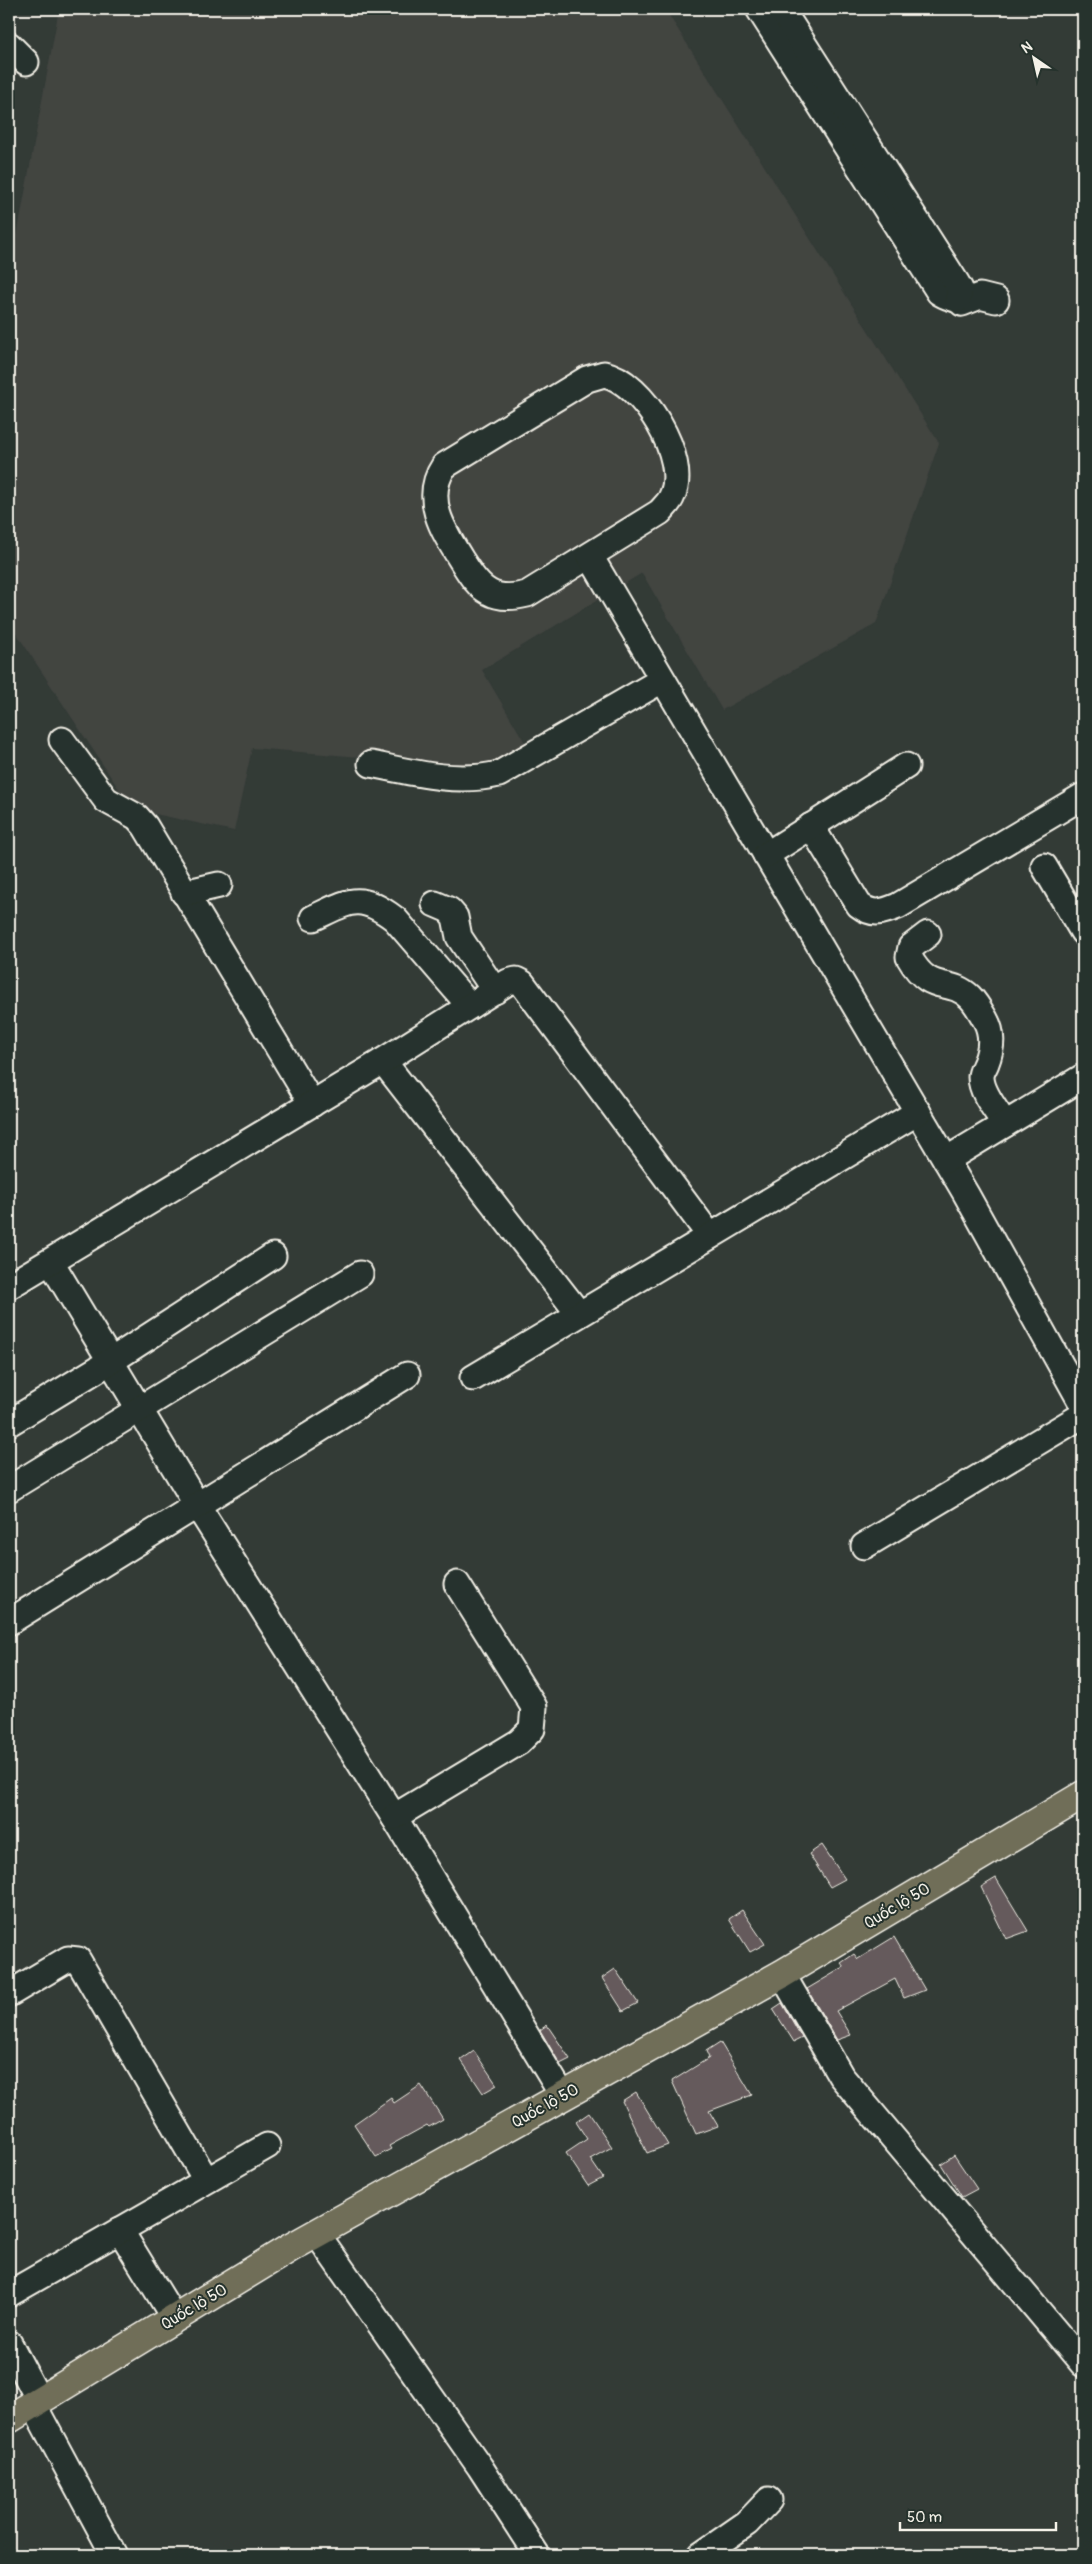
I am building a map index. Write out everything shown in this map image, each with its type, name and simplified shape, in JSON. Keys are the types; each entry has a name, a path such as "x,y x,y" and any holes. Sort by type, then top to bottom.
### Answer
{"highway":[{"name":"Quốc lộ 50","path":"9,2419 174,2318 317,2234 782,1974 1083,1795"}],"street":[{"path":"759,9 820,88"},
{"path":"781,9 820,88 939,292 948,299 962,302 980,296 996,300"},
{"path":"604,374 616,376 631,387 650,408 670,447 676,474 673,496 660,512 590,556 527,594 511,598 490,592 473,577 440,526 436,511 436,486 437,476 444,466 587,379 604,374"},
{"path":"590,556 946,1160 1083,1405"},
{"path":"371,764 436,778 478,779 500,774 662,680"},
{"path":"62,740 106,800 137,817 145,826 312,1104"},
{"path":"766,855 906,766"},
{"path":"810,826 859,905 866,911 880,913 898,906 1083,796"},
{"path":"1044,866 1083,932"},
{"path":"184,893 219,885"},
{"path":"313,918 353,901 365,902 384,911 402,926 470,1006"},
{"path":"435,904 450,910 455,917 459,937 494,991"},
{"path":"928,934 911,947 909,958 923,978 958,990 970,997 980,1010 989,1026 991,1036 991,1050 981,1075 982,1086 1005,1124"},
{"path":"9,1286 383,1061 508,982 516,980 522,983 710,1236"},
{"path":"383,1061 579,1314"},
{"path":"946,1160 1083,1077"},
{"path":"473,1378 918,1112"},
{"path":"9,1423 111,1362 273,1256"},
{"path":"51,1262 197,1505 394,1818 563,2096"},
{"path":"9,1489 360,1274"},
{"path":"9,1622 407,1375"},
{"path":"864,1546 1083,1415"},
{"path":"394,1818 519,1742 532,1729 534,1707 457,1584"},
{"path":"9,1994 68,1959 78,1960 206,2180"},
{"path":"782,1974 841,2076 1083,2364"},
{"path":"9,2294 267,2146"},
{"path":"120,2230 174,2318"},
{"path":"317,2234 480,2467 537,2555"},
{"path":"9,2343 36,2402 114,2555"},
{"path":"701,2555 747,2523 769,2500"}],"shaded area":[{"path":"59,9 665,9 939,443 876,624 722,710 642,573 482,670 530,751 481,767 252,748 234,831 132,809 9,622 9,279"}],"building":[{"path":"822,1845 845,1879 830,1887 809,1854"},
{"path":"996,1878 1028,1931 1006,1939 981,1887"},
{"path":"742,1910 765,1944 750,1952 729,1919"},
{"path":"894,1937 925,1990 904,1998 895,1979 836,2011 851,2035 837,2040 807,1989 844,1967 841,1963 854,1954 858,1959"},
{"path":"615,1969 638,2003 623,2011 602,1978"},
{"path":"782,2003 802,2038 794,2042 773,2009"},
{"path":"547,2025 570,2059 560,2064 540,2030"},
{"path":"720,2042 752,2095 709,2111 718,2126 696,2134 672,2081 709,2058 706,2051"},
{"path":"474,2051 497,2085 483,2093 461,2060"},
{"path":"421,2085 443,2119 429,2127 427,2125 389,2146 391,2149 376,2157 354,2124 391,2098 394,2103"},
{"path":"636,2092 668,2145 647,2153 622,2101"},
{"path":"589,2113 612,2147 590,2159 603,2178 588,2186 566,2153 587,2139 576,2122"},
{"path":"954,2155 977,2189 962,2197 941,2164"}]}
